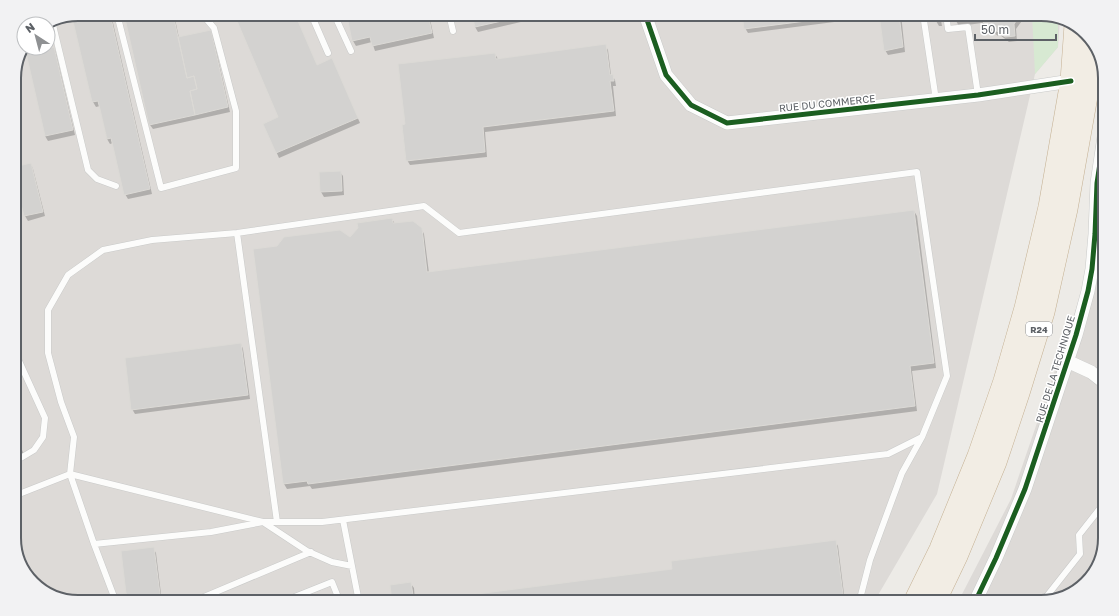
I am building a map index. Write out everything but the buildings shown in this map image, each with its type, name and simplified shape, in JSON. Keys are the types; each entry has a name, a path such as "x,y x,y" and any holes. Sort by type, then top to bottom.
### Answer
{"highway":[{"name":"R24","path":"917,595 946,535 978,456 1004,381 1025,308 1049,207 1071,81 1074,32"},
{"name":"R24","path":"938,595 957,556 996,462 1044,312 1068,202 1089,85 1091,52"}],"street":[{"name":"RUE DU COMMERCE","path":"647,21 666,76 691,104 727,123 978,96 1071,81"},
{"name":"RUE DE LA TECHNIQUE","path":"978,595 1026,489 1076,335 1088,290 1098,234 1098,176"},
{"path":"1068,361 1091,372 1098,378"}],"lane":[{"path":"119,21 161,188 236,168 236,111 214,28 208,21"},
{"path":"314,21 328,53"},
{"path":"337,21 352,51"},
{"path":"450,21 453,31"},
{"path":"924,21 936,100"},
{"path":"947,21 948,29 968,27 978,96"},
{"path":"56,37 88,170 96,179 116,186"},
{"path":"113,595 70,474 74,437 61,402 48,353 48,310 68,275 103,250 152,240 237,233 424,206 459,233 917,172 947,376 922,437 902,473 870,560 861,595"},
{"path":"237,233 277,522"},
{"path":"21,365 45,418 43,437 34,450 21,458"},
{"path":"94,544 211,532 263,522 322,522 343,520 888,454 922,437"},
{"path":"21,493 70,474 263,522 311,552 332,562 352,566"},
{"path":"1048,595 1080,554 1080,535 1098,511"},
{"path":"343,520 358,595"},
{"path":"209,595 311,552"},
{"path":"300,595 332,582 337,595"}],"shaded area":[{"path":"78,21 1048,21 1060,24 1058,47 1035,74 937,494 878,595 71,595 56,591 43,583 33,573 29,566 24,556 21,541 21,75 26,56 56,56 56,25"},
{"path":"1098,244 1098,545 1094,560 1086,573 1076,583 1063,591 1048,595 962,595 1011,499"}],"green space":[{"path":"1032,21 1048,21 1058,24 1058,47 1035,74"}],"cycle path":[{"path":"647,21 666,75 691,105 727,123 978,95 1071,81"},
{"path":"978,595 996,558 1025,489 1076,335 1088,291 1092,269 1098,176"}]}
